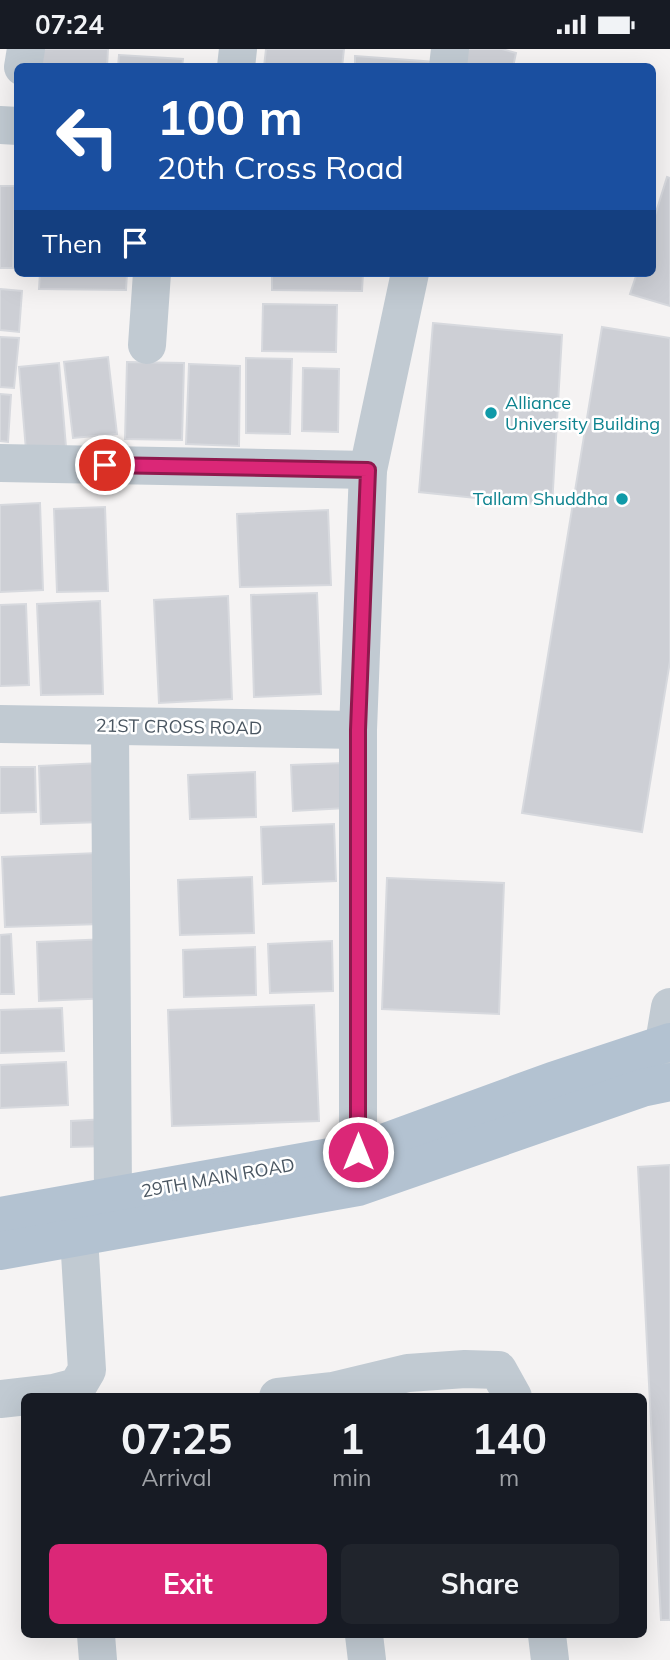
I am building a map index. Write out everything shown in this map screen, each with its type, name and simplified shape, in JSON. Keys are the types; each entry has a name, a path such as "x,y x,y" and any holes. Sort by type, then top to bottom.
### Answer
{"main road":[{"name":"29TH MAIN ROAD","path":"0,1216 358,1152 552,1081 668,1031"},
{"name":"29TH MAIN ROAD","path":"0,1251 358,1188 642,1088 670,1081"}],"street":[{"path":"147,345 152,277"},
{"path":"358,1152 358,730 368,470 409,277"},
{"path":"0,463 368,470"},
{"name":"21ST CROSS ROAD","path":"0,724 358,730"},
{"path":"110,726 113,1196"},
{"path":"668,1031 670,1081"},
{"path":"54,1393 86,1393 79,1237"},
{"path":"337,1393 408,1373 465,1369 498,1370 511,1393"},
{"path":"0,1399 21,1397"},
{"path":"96,1638 98,1660"},
{"path":"364,1638 368,1660"},
{"path":"547,1638 550,1660"}],"building":[{"path":"41,49 108,49 107,63 40,63"},
{"path":"266,49 344,49 342,63 264,63"},
{"path":"462,49 502,49 516,53 514,63 458,63"},
{"path":"119,55 183,59 182,63 118,63"},
{"path":"355,56 436,62 436,63 355,63"},
{"path":"667,177 670,178 670,306 630,294 636,277 656,277 656,212"},
{"path":"0,186 14,186 13,268 0,268"},
{"path":"40,277 127,277 126,290 39,289"},
{"path":"272,277 363,277 362,291 272,290"},
{"path":"0,289 22,291 19,332 0,330"},
{"path":"263,304 337,305 336,352 262,351"},
{"name":"Alliance University Building","path":"433,323 562,335 552,506 419,492"},
{"name":"Tallam Shuddha","path":"602,327 670,338 670,661 642,832 522,813"},
{"path":"0,337 19,338 14,388 0,387"},
{"path":"108,357 117,434 73,438 64,362"},
{"path":"246,358 292,359 290,434 246,433"},
{"path":"127,362 184,363 182,440 125,439"},
{"path":"59,363 66,447 26,450 19,367"},
{"path":"189,364 240,366 239,446 186,444"},
{"path":"303,368 339,369 338,432 302,431"},
{"path":"0,394 11,395 8,442 0,441"},
{"path":"40,503 43,590 0,592 0,505"},
{"path":"105,507 108,591 57,592 54,509"},
{"path":"328,510 331,585 240,587 237,514"},
{"path":"317,593 321,694 254,697 251,595"},
{"path":"228,596 232,699 159,703 154,600"},
{"path":"100,601 103,694 41,695 37,604"},
{"path":"26,604 29,685 0,686 0,605"},
{"path":"101,763 103,822 41,824 39,766"},
{"path":"344,763 346,808 293,811 291,765"},
{"path":"0,767 35,767 36,812 0,813"},
{"path":"255,772 256,817 190,819 188,775"},
{"path":"334,824 336,881 263,884 261,827"},
{"path":"98,853 101,924 5,927 2,857"},
{"path":"252,877 254,933 180,935 178,880"},
{"path":"387,878 504,883 499,1014 382,1009"},
{"path":"11,934 14,994 0,994 0,935"},
{"path":"109,939 112,998 39,1001 37,942"},
{"path":"332,941 333,991 270,993 268,944"},
{"path":"255,947 256,995 184,997 183,950"},
{"path":"314,1005 319,1121 172,1126 168,1010"},
{"path":"62,1008 64,1051 0,1053 0,1010"},
{"path":"66,1062 68,1105 0,1108 0,1065"},
{"path":"107,1119 108,1146 71,1147 71,1121"},
{"path":"670,1165 670,1620 661,1620 638,1167"}],"place":[{"name":"Alliance University Building","path":"491,413"},
{"name":"Tallam Shuddha","path":"622,499"}],"route":[{"path":"105,465 368,470 358,730 358,1152"}]}
